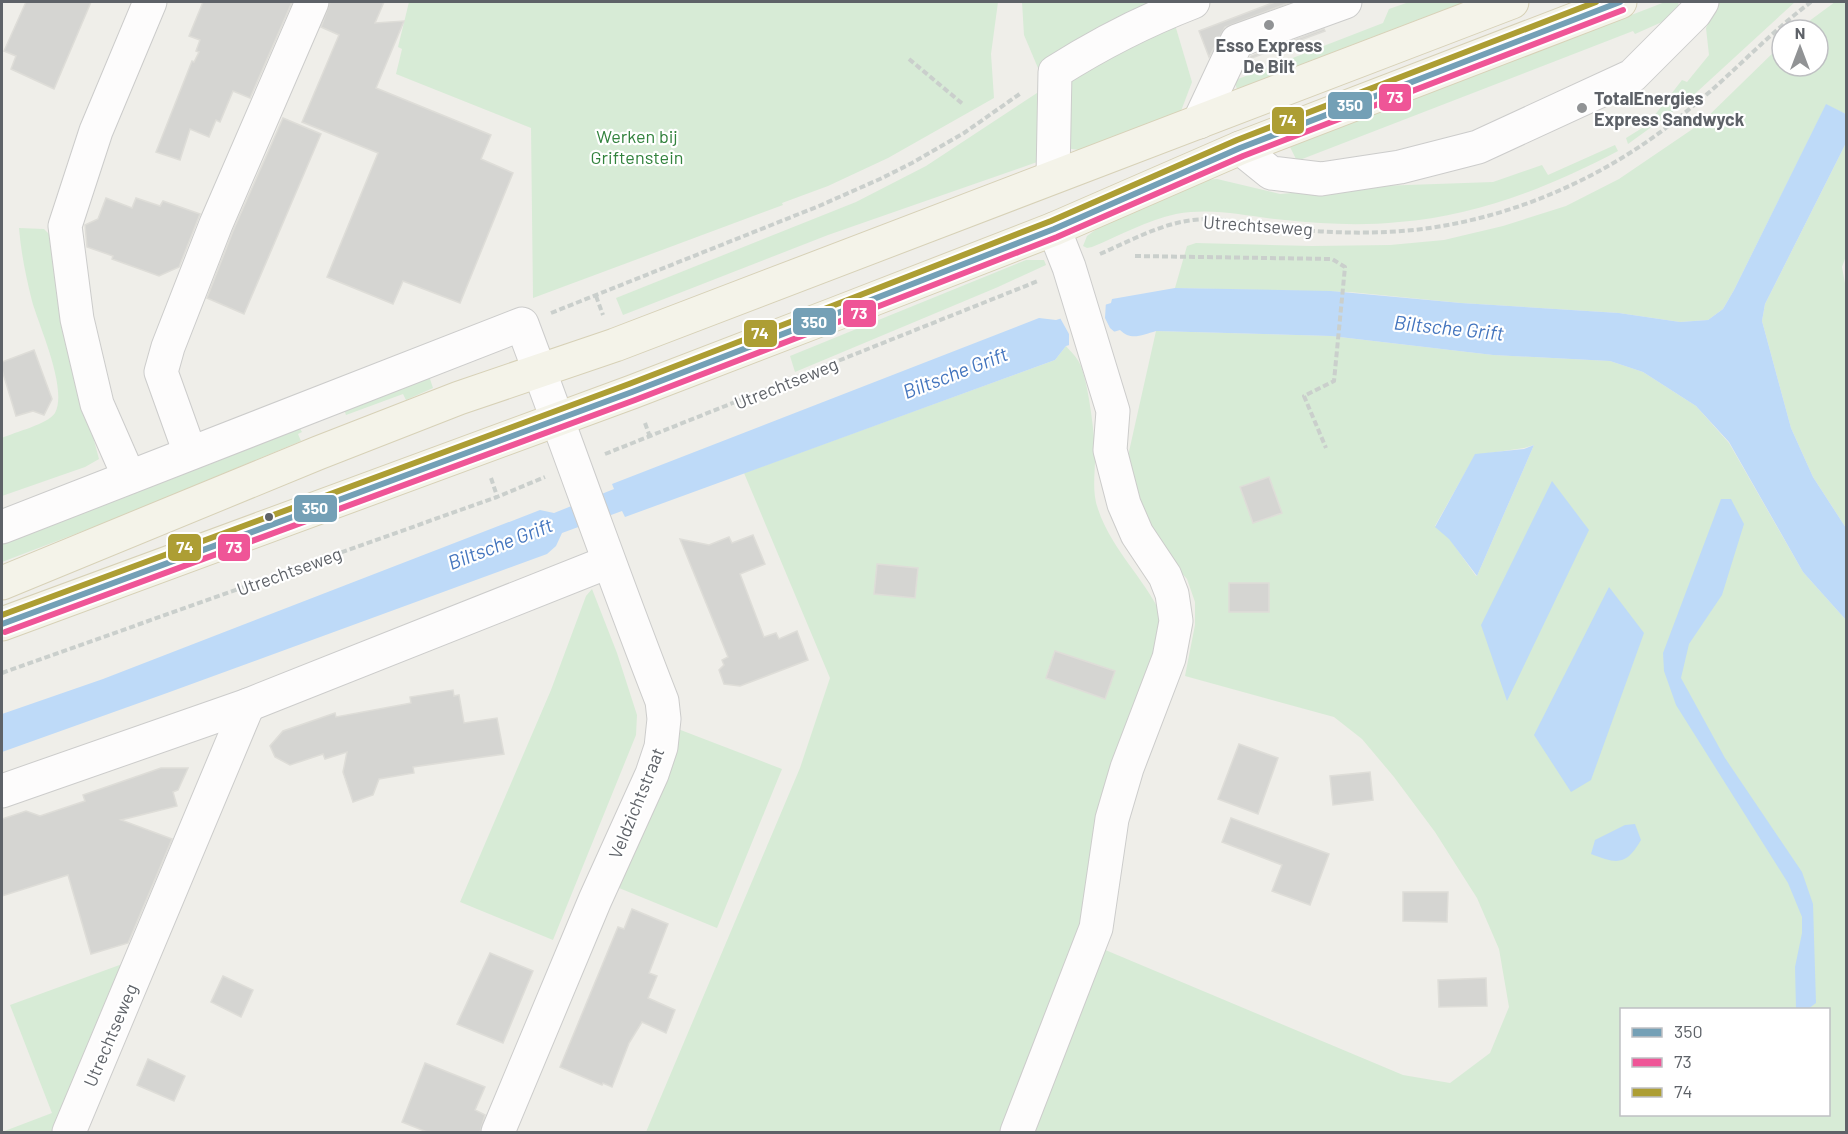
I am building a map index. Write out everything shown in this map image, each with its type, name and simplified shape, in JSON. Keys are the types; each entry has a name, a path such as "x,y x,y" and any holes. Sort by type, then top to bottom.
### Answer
{"main road":[{"path":"2,583 328,449 459,398 615,345 1512,2"},
{"path":"2,624 632,392 1054,229 1240,148 1620,2"}],"street":[{"path":"129,477 97,404 77,319 65,226 96,131 150,2"},
{"path":"190,453 161,372 168,347 216,224 312,2"},
{"path":"1053,176 1055,72 1092,48 1148,20 1193,2"},
{"path":"1199,122 1237,41 1345,2"},
{"path":"1240,148 1271,173 1321,178 1400,167 1478,147 1632,76 1695,13 1702,2"},
{"path":"1017,1132 1096,928 1112,819 1127,768 1169,658 1176,621 1172,594 1165,576 1137,534 1124,504 1110,450 1113,411 1069,267 1054,229"},
{"path":"2,527 522,324 586,496"},
{"name":"Veldzichtstraat","path":"498,1132 595,900 652,774 661,747 664,719 662,700 608,562 586,496"},
{"path":"2,791 249,705 608,562"},
{"name":"Utrechtseweg","path":"69,1132 249,705"}],"path":[{"name":"Utrechtseweg","path":"2,674 497,497 586,496 1069,267 1166,226 1194,220 1218,219 1261,226 1389,232 1440,226 1531,202 1586,177 1642,145 1700,100 1811,2"},
{"path":"909,59 964,105"},
{"path":"522,324 819,206 880,179 964,132 1055,72"},
{"path":"1135,256 1332,259 1345,267 1334,381 1304,396 1326,448"}],"green space":[{"name":"Werken bij Griftenstein","path":"409,2 998,2 991,54 994,98 888,158 828,186 533,298 531,128 396,74 402,49 398,47"},
{"path":"1022,2 1157,2 1038,68 1024,35"},
{"path":"1409,2 1464,2 1237,89 1235,83 1238,79 1383,23 1389,9"},
{"path":"1665,2 1678,2 1679,6 1671,18 1635,34 1633,31 1297,161 1290,147"},
{"path":"1719,2 1795,2 1778,18 1770,18 1770,25 1686,102 1628,144 1626,138 1647,125 1682,80 1687,82 1709,55 1706,28"},
{"path":"1835,2 1846,2 1846,114 1826,105 1734,290 1723,309 1708,320 1680,322 1619,313 1461,303 1350,292 1175,288 1187,246 1196,243 1312,246 1390,245 1444,240 1503,226 1566,206 1619,179 1700,124 1770,56 1770,78 1830,78 1830,18 1813,18"},
{"path":"1173,18 1192,82 1181,111 1079,150 1065,148 1064,88 1082,63"},
{"path":"1037,93 1044,96 1040,161 828,235 623,315 616,298 856,202 926,166"},
{"path":"1846,143 1846,256 1842,267 1846,289 1846,528 1813,477 1791,428 1762,321 1765,304"},
{"path":"1615,145 1618,151 1539,188 1484,206 1428,219 1356,224 1299,221 1218,212 1191,212 1154,220 1092,247 1083,246 1087,236 1098,228 1206,180 1217,179 1280,194 1379,186 1493,182 1542,165 1548,175"},
{"path":"19,228 44,229 54,239 81,392 99,459 85,467 2,496 2,438 46,421 55,413 58,402 55,374 32,301"},
{"path":"1026,260 1044,260 1046,265 795,372 790,356"},
{"path":"1156,331 1331,336 1493,355 1610,361 1643,372 1696,406 1729,443 1803,572 1846,620 1846,1132 1030,1132 1103,949 1403,1075 1450,1083 1490,1053 1509,1007 1499,949 1477,898 1435,832 1362,739 1334,717 1185,676 1195,625 1195,602 1187,579 1147,535 1128,456","holes":["1534,445 1477,576 1449,538 1435,526 1475,455"]},
{"path":"1066,346 1080,364 1088,393 1094,441 1094,487 1098,509 1112,539 1150,595 1165,624 1076,941 1002,1132 646,1132 800,768 830,678 744,473 1055,360"},
{"path":"428,373 433,388 406,400 403,394 346,415 343,406"},
{"path":"298,425 302,432 298,434 301,441 112,520 2,562 2,541"},
{"path":"592,589 617,653 637,715 636,735 553,940 460,902 551,690 586,596"},
{"path":"678,729 782,769 717,928 619,888 673,760"},
{"path":"136,959 61,1132 2,1132 52,1113 10,1005"}],"water":[{"name":"Biltsche Grift","path":"1826,104 1846,114 1846,143 1765,304 1762,321 1791,428 1813,477 1846,528 1846,620 1803,572 1729,442 1696,406 1643,372 1610,361 1493,355 1331,336 1156,331 1133,336 1120,330 1066,346 1055,360 625,517 622,511 562,533 556,546 547,554 2,752 2,714 103,679 540,510 554,513 614,489 612,484 1039,318 1056,320 1111,303 1112,299 1175,288 1331,291 1461,303 1619,313 1680,322 1708,320 1723,309 1734,290"},
{"path":"1534,445 1477,576 1449,539 1435,527 1475,454 1524,449"},
{"path":"1552,481 1589,530 1507,701 1481,625"},
{"path":"1721,499 1731,499 1744,524 1722,595 1689,644 1681,678 1725,758 1802,872 1813,904 1816,1003 1809,1008 1796,1008 1795,967 1802,933 1802,917 1788,883 1676,705 1664,671 1663,653"},
{"path":"1609,587 1644,633 1591,780 1571,792 1534,735"},
{"path":"1635,824 1641,840 1631,855 1614,861 1591,854 1595,840 1625,825"}],"pier":[{"path":"1106,301 1105,318 1110,328 1117,334 1069,348 1069,334 1059,316"}],"building":[{"path":"26,2 91,2 54,89 11,69 16,56 4,51"},
{"path":"203,2 292,2 250,98 233,91 220,122 216,120 209,137 190,129 180,160 156,152 192,61 194,62 199,52 196,51 200,40 189,36"},
{"path":"330,2 384,2 375,23 404,21 376,88 491,135 481,159 513,173 460,303 403,281 393,304 327,277 378,153 302,122 339,35 321,27"},
{"path":"1275,2 1291,2 1225,27 1209,57 1199,31"},
{"path":"1324,29 1325,31 1249,59 1251,56"},
{"path":"283,118 321,134 244,314 207,298 233,231"},
{"path":"106,198 132,208 136,198 160,206 163,201 200,214 179,267 159,276 87,247 85,225 98,219"},
{"path":"34,350 52,399 44,415 33,411 16,416 2,370 2,362"},
{"path":"1269,477 1282,513 1253,523 1240,487"},
{"path":"753,535 765,564 740,574 764,637 776,633 779,639 797,631 808,660 740,686 724,684 719,670 724,665 722,660 728,657 680,539 709,545 729,537 732,543"},
{"path":"877,564 918,568 915,598 874,594"},
{"path":"1229,583 1269,583 1269,612 1229,612"},
{"path":"1055,651 1115,671 1105,699 1046,678"},
{"path":"453,690 454,696 459,695 464,723 497,718 504,754 413,767 414,773 379,779 373,795 353,802 343,772 347,752 325,759 323,754 290,765 275,757 270,746 283,731 335,713 336,717 406,704 411,703 410,697"},
{"path":"1239,744 1278,758 1258,814 1218,799"},
{"path":"161,768 188,768 178,790 173,792 177,806 121,820 172,839 128,943 91,954 68,875 2,896 2,819 26,811 40,816 85,801 83,795"},
{"path":"1370,772 1373,800 1333,805 1330,776"},
{"path":"1231,818 1329,854 1310,905 1272,891 1282,865 1222,842"},
{"path":"1403,892 1448,892 1447,922 1403,921"},
{"path":"632,909 668,924 649,973 657,976 648,998 675,1010 666,1033 642,1022 629,1043 612,1087 560,1067 618,927 624,929"},
{"path":"490,953 533,971 503,1043 457,1024"},
{"path":"223,976 253,990 241,1017 211,1002"},
{"path":"1486,978 1487,1006 1439,1007 1438,980"},
{"path":"148,1059 185,1076 174,1101 137,1085"},
{"path":"425,1063 485,1087 475,1110 485,1115 480,1132 427,1132 402,1122"}],"transit line":[{"name":"74","path":"2,615 629,384 832,306 1051,221 1237,140 1596,2"},
{"name":"350","path":"2,624 632,392 835,314 1054,229 1240,148 1620,2"},
{"name":"73","path":"5,632 635,400 838,322 1057,237 1243,156 1623,10"}],"place":[{"name":"Esso Express De Bilt","path":"1269,25"},
{"name":"TotalEnergies Express Sandwyck","path":"1582,108"}]}
